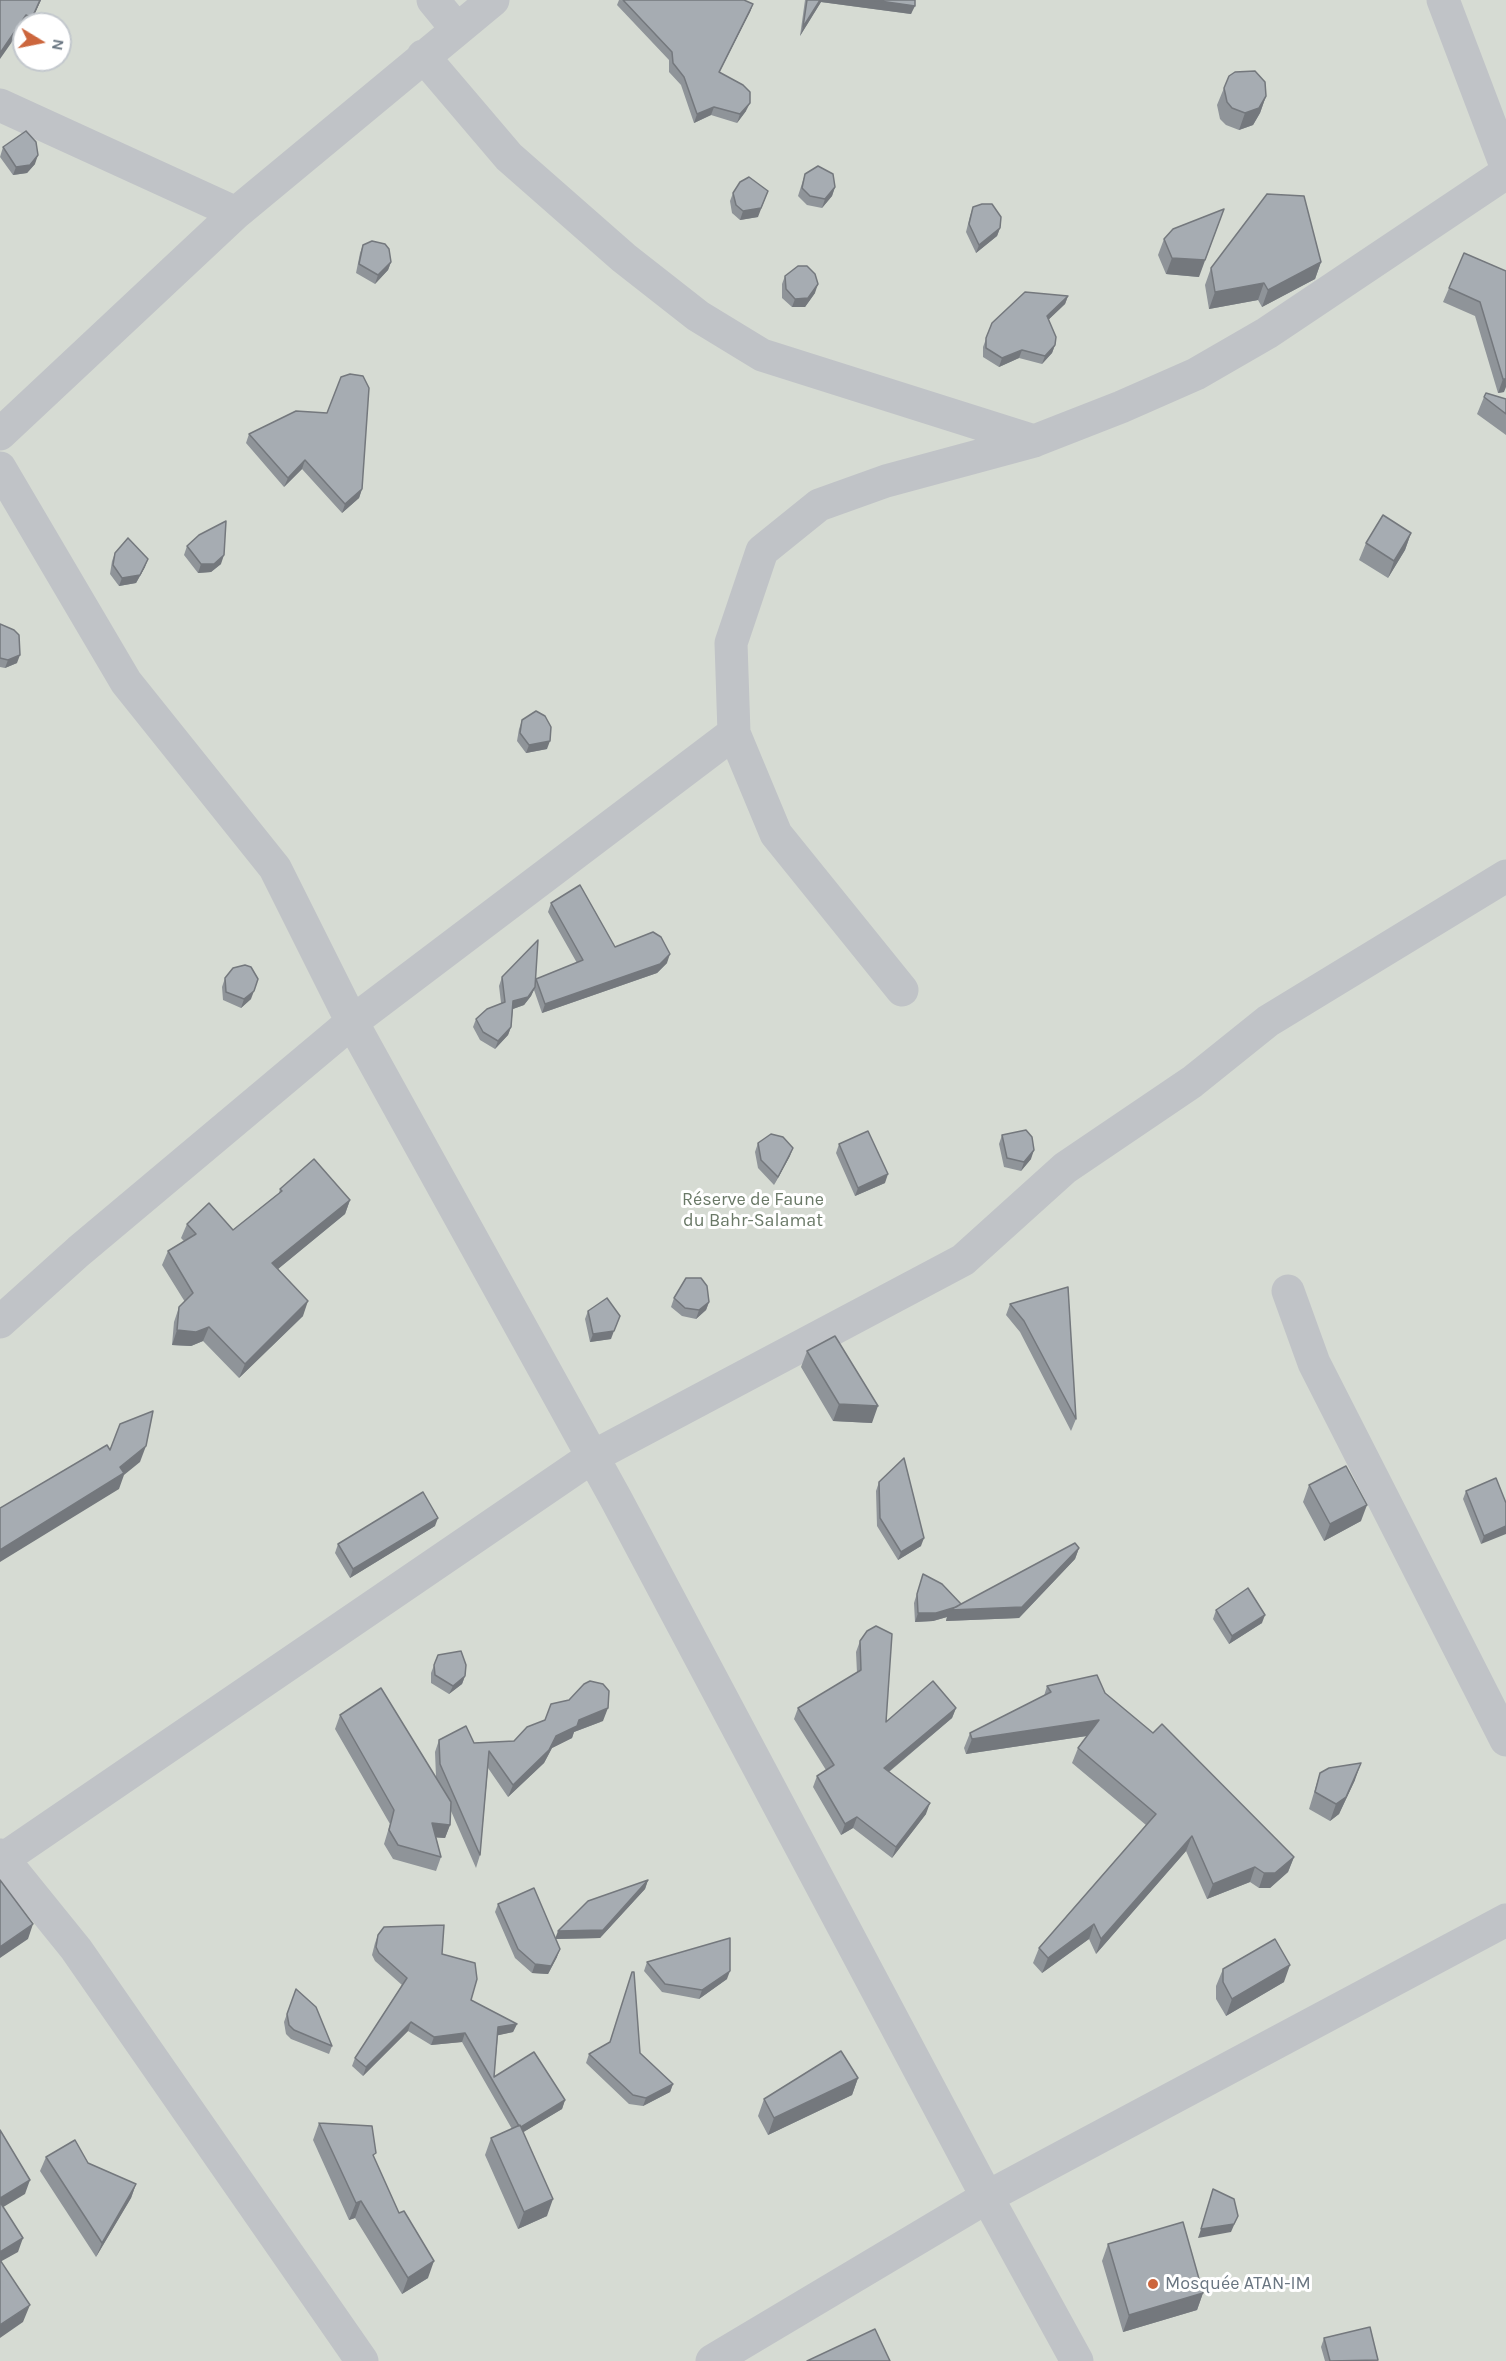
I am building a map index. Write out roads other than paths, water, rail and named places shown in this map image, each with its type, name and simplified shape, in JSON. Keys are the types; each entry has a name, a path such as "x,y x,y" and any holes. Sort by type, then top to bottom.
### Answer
{"street":[{"path":"433,0 456,28"},
{"path":"0,434 236,213 456,28 493,0"},
{"path":"1443,0 1506,166"},
{"path":"423,56 509,157 624,258 698,316 762,356 1034,441"},
{"path":"0,105 236,213"},
{"path":"902,990 776,834 734,733 730,643 762,551 819,505 886,481 1034,441 1121,407 1206,368 1267,333 1506,172"},
{"path":"0,468 126,682 275,868 351,1022 592,1457 1077,2361"},
{"path":"0,1322 79,1251 351,1022 734,733"},
{"path":"362,2361 76,1949 1,1858 592,1457 963,1260 1065,1168 1192,1082 1268,1022 1506,876"},
{"path":"1287,1290 1314,1363 1506,1740"},
{"path":"712,2361 987,2197 1506,1920"}],"place":[{"name":"Mosquée ATAN-IM","path":"1153,2284"}],"park label":[{"name":"Réserve de Faune du Bahr-Salamat","path":"753,1210"}]}
